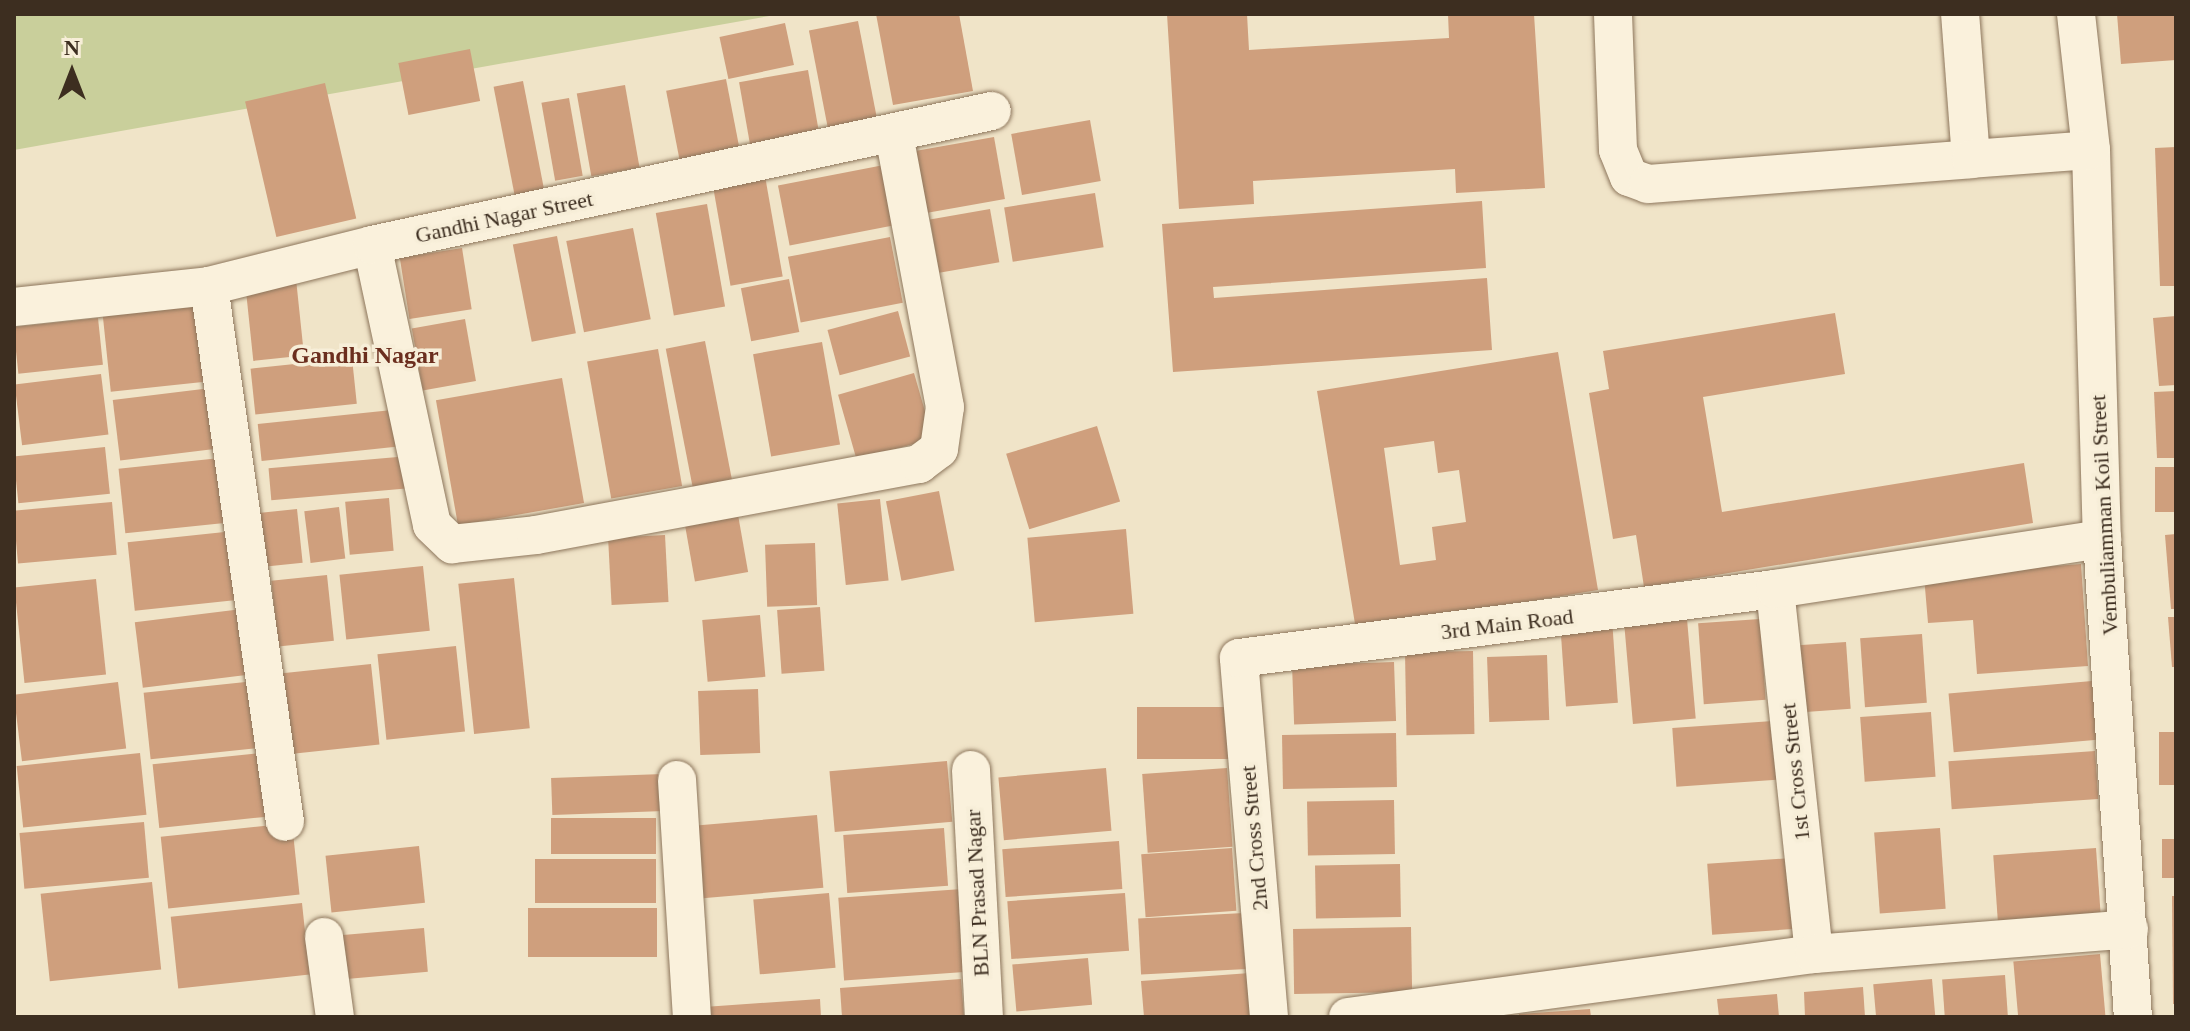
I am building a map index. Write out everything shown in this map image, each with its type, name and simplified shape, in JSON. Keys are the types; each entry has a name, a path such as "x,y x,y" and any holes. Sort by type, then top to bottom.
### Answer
{"street":[{"path":"1613,14 1618,150 1629,177 1648,184 2091,150"},
{"path":"1960,14 1971,159"},
{"name":"Vembuliamman Koil Street","path":"2076,14 2091,150 2102,539 2133,1017"},
{"name":"Gandhi Nagar Street","path":"14,307 209,286 372,245 992,111"},
{"path":"372,245 432,525 452,544 536,535 919,464 939,449 945,407 894,134"},
{"path":"209,286 285,822"},
{"name":"3rd Main Road","path":"1239,658 1775,589 2102,539"},
{"name":"1st Cross Street","path":"1775,589 1814,954"},
{"name":"2nd Cross Street","path":"1239,658 1269,1017"},
{"name":"BLN Prasad Nagar","path":"971,770 984,1017"},
{"path":"677,780 692,1017"},
{"path":"1348,1017 1814,954 2129,929"},
{"path":"324,937 335,1017"}],"green space":[{"path":"14,14 781,14 14,150"}],"building":[{"path":"876,14 959,14 973,91 893,105"},
{"path":"1167,14 1247,14 1249,50 1449,38 1448,14 1534,14 1545,188 1456,193 1455,169 1253,181 1254,204 1179,209"},
{"path":"2117,14 2176,14 2176,60 2121,64"},
{"path":"858,21 878,122 829,132 809,31"},
{"path":"785,23 794,65 728,79 719,37"},
{"path":"470,49 480,101 408,115 398,63"},
{"path":"808,70 819,135 751,147 739,82"},
{"path":"726,79 740,152 680,163 666,91"},
{"path":"523,81 544,189 515,195 494,87"},
{"path":"325,83 356,218 276,237 245,101"},
{"path":"625,85 640,168 591,176 577,94"},
{"path":"569,98 583,176 555,181 541,103"},
{"path":"1090,120 1101,181 1022,195 1011,134"},
{"path":"994,137 1005,199 926,213 915,151"},
{"path":"2176,147 2176,286 2160,286 2155,148"},
{"path":"884,165 896,225 790,245 778,186"},
{"path":"765,176 783,276 731,286 713,185"},
{"path":"1095,193 1104,247 1013,262 1004,207"},
{"path":"1482,201 1486,268 1213,287 1214,298 1487,278 1492,350 1173,372 1162,224"},
{"path":"707,204 725,306 674,315 656,213"},
{"path":"990,209 999,262 939,273 930,220"},
{"path":"633,228 651,319 584,332 566,241"},
{"path":"557,236 576,333 532,342 513,245"},
{"path":"890,237 903,303 801,323 788,257"},
{"path":"462,248 472,309 409,319 400,258"},
{"path":"296,279 304,356 253,361 245,284"},
{"path":"789,279 799,332 751,341 741,288"},
{"path":"199,303 207,382 111,392 103,313"},
{"path":"898,311 910,356 840,375 827,330"},
{"path":"1835,313 1845,374 1703,397 1722,512 2024,463 2033,523 1644,587 1636,535 1613,539 1589,393 1609,389 1603,351"},
{"path":"2176,316 2176,385 2159,386 2153,318"},
{"path":"98,318 103,365 18,374 14,327"},
{"path":"465,319 476,381 423,390 412,328"},
{"path":"705,341 732,480 693,488 666,349"},
{"path":"822,342 840,444 771,457 753,354"},
{"path":"658,349 682,486 611,498 587,362"},
{"path":"1558,352 1598,590 1356,630 1317,391","holes":["1434,441 1438,473 1459,470 1466,522 1432,527 1436,560 1400,565 1384,448"]},
{"path":"352,358 357,404 255,414 251,369"},
{"path":"914,373 933,438 857,460 838,395"},
{"path":"101,374 108,435 22,445 15,385"},
{"path":"562,378 584,503 458,525 436,400"},
{"path":"211,388 218,449 120,461 113,400"},
{"path":"2176,391 2176,458 2157,458 2154,392"},
{"path":"392,410 396,447 262,461 258,424"},
{"path":"1097,426 1120,502 1029,529 1006,454"},
{"path":"105,447 110,494 18,503 14,457"},
{"path":"409,456 412,488 271,500 269,468"},
{"path":"220,458 227,523 125,533 119,469"},
{"path":"2155,467 2176,467 2176,512 2155,512"},
{"path":"939,491 954,571 901,581 886,501"},
{"path":"389,498 394,551 350,555 345,502"},
{"path":"880,499 889,581 846,585 837,503"},
{"path":"112,502 117,555 18,563 14,511"},
{"path":"339,507 345,559 311,563 304,511"},
{"path":"297,509 303,563 253,568 247,514"},
{"path":"737,509 748,572 695,581 684,518"},
{"path":"1126,529 1133,614 1035,622 1027,538"},
{"path":"234,531 241,600 135,611 128,542"},
{"path":"2176,534 2176,609 2171,609 2165,535"},
{"path":"665,535 669,602 612,605 608,538"},
{"path":"815,543 817,605 767,607 765,545"},
{"path":"2081,564 2088,666 1977,674 1973,620 1928,623 1924,576"},
{"path":"423,566 430,631 346,639 339,575"},
{"path":"327,575 334,641 278,646 271,581"},
{"path":"514,578 530,728 474,734 458,584"},
{"path":"96,579 106,674 24,683 14,588"},
{"path":"820,607 824,671 782,674 777,610"},
{"path":"242,609 250,675 143,688 135,622"},
{"path":"760,615 765,677 708,682 702,620"},
{"path":"2168,617 2176,617 2176,667 2172,667"},
{"path":"1612,619 1618,703 1566,706 1560,623"},
{"path":"1687,619 1696,719 1633,724 1624,624"},
{"path":"1760,619 1766,700 1704,704 1698,623"},
{"path":"1922,634 1927,703 1865,707 1860,638"},
{"path":"1846,642 1851,709 1792,713 1787,646"},
{"path":"456,646 465,732 386,740 377,654"},
{"path":"1473,651 1474,734 1406,735 1405,652"},
{"path":"1547,655 1549,720 1489,722 1487,657"},
{"path":"1394,662 1396,721 1294,725 1292,666"},
{"path":"371,664 379,745 286,754 278,674"},
{"path":"255,681 262,748 151,759 144,693"},
{"path":"2092,681 2097,740 1954,752 1949,694"},
{"path":"118,682 126,749 22,761 14,695"},
{"path":"758,689 760,753 700,755 698,691"},
{"path":"1137,707 1230,707 1230,759 1137,759"},
{"path":"1931,712 1936,777 1865,782 1860,717"},
{"path":"1786,720 1790,779 1676,787 1672,728"},
{"path":"2159,732 2176,732 2176,785 2159,785"},
{"path":"1396,733 1397,787 1283,789 1282,735"},
{"path":"2095,751 2098,799 1952,809 1948,761"},
{"path":"140,753 146,815 23,828 17,766"},
{"path":"260,753 267,817 159,828 153,764"},
{"path":"947,761 952,822 835,832 829,771"},
{"path":"1106,768 1111,831 1004,840 998,777"},
{"path":"1227,768 1233,847 1148,853 1142,774"},
{"path":"663,774 664,811 552,815 551,778"},
{"path":"1394,800 1395,854 1308,856 1307,802"},
{"path":"817,815 823,888 700,899 693,826"},
{"path":"551,818 656,818 656,854 551,854"},
{"path":"144,822 149,878 24,889 19,833"},
{"path":"292,823 300,895 168,908 161,837"},
{"path":"944,828 948,886 847,893 843,835"},
{"path":"1940,828 1946,909 1880,913 1874,833"},
{"path":"2162,839 2176,839 2176,878 2162,878"},
{"path":"1119,841 1122,889 1006,897 1002,849"},
{"path":"419,846 425,903 331,913 326,856"},
{"path":"1232,848 1236,911 1146,917 1141,854"},
{"path":"2096,848 2101,921 1998,928 1993,855"},
{"path":"1791,858 1796,929 1712,935 1707,864"},
{"path":"535,859 656,859 656,903 535,903"},
{"path":"1400,864 1401,917 1316,918 1315,865"},
{"path":"152,882 161,970 50,981 41,894"},
{"path":"962,889 968,972 844,980 838,898"},
{"path":"829,893 836,968 760,974 753,900"},
{"path":"1125,893 1129,951 1011,959 1007,901"},
{"path":"2172,896 2176,896 2176,1004 2173,1004"},
{"path":"302,903 310,975 178,988 171,917"},
{"path":"528,908 657,908 657,957 528,957"},
{"path":"1244,913 1247,969 1141,974 1138,919"},
{"path":"1411,927 1412,992 1294,994 1293,929"},
{"path":"424,928 428,972 341,979 337,936"},
{"path":"2100,954 2105,1017 2018,1017 2013,962"},
{"path":"1088,958 1092,1005 1016,1011 1012,965"},
{"path":"1250,973 1253,1017 1144,1017 1141,981"},
{"path":"2005,975 2008,1017 1945,1017 1942,979"},
{"path":"961,979 964,1017 842,1017 840,988"},
{"path":"1932,979 1935,1017 1876,1017 1873,984"},
{"path":"1863,987 1865,1017 1805,1017 1804,992"},
{"path":"1777,994 1779,1017 1719,1017 1717,999"},
{"path":"820,999 821,1017 705,1017 704,1007"},
{"path":"1590,1009 1591,1017 1519,1017 1519,1014"}],"district":[{"name":"Gandhi Nagar","path":"365,356"}]}
